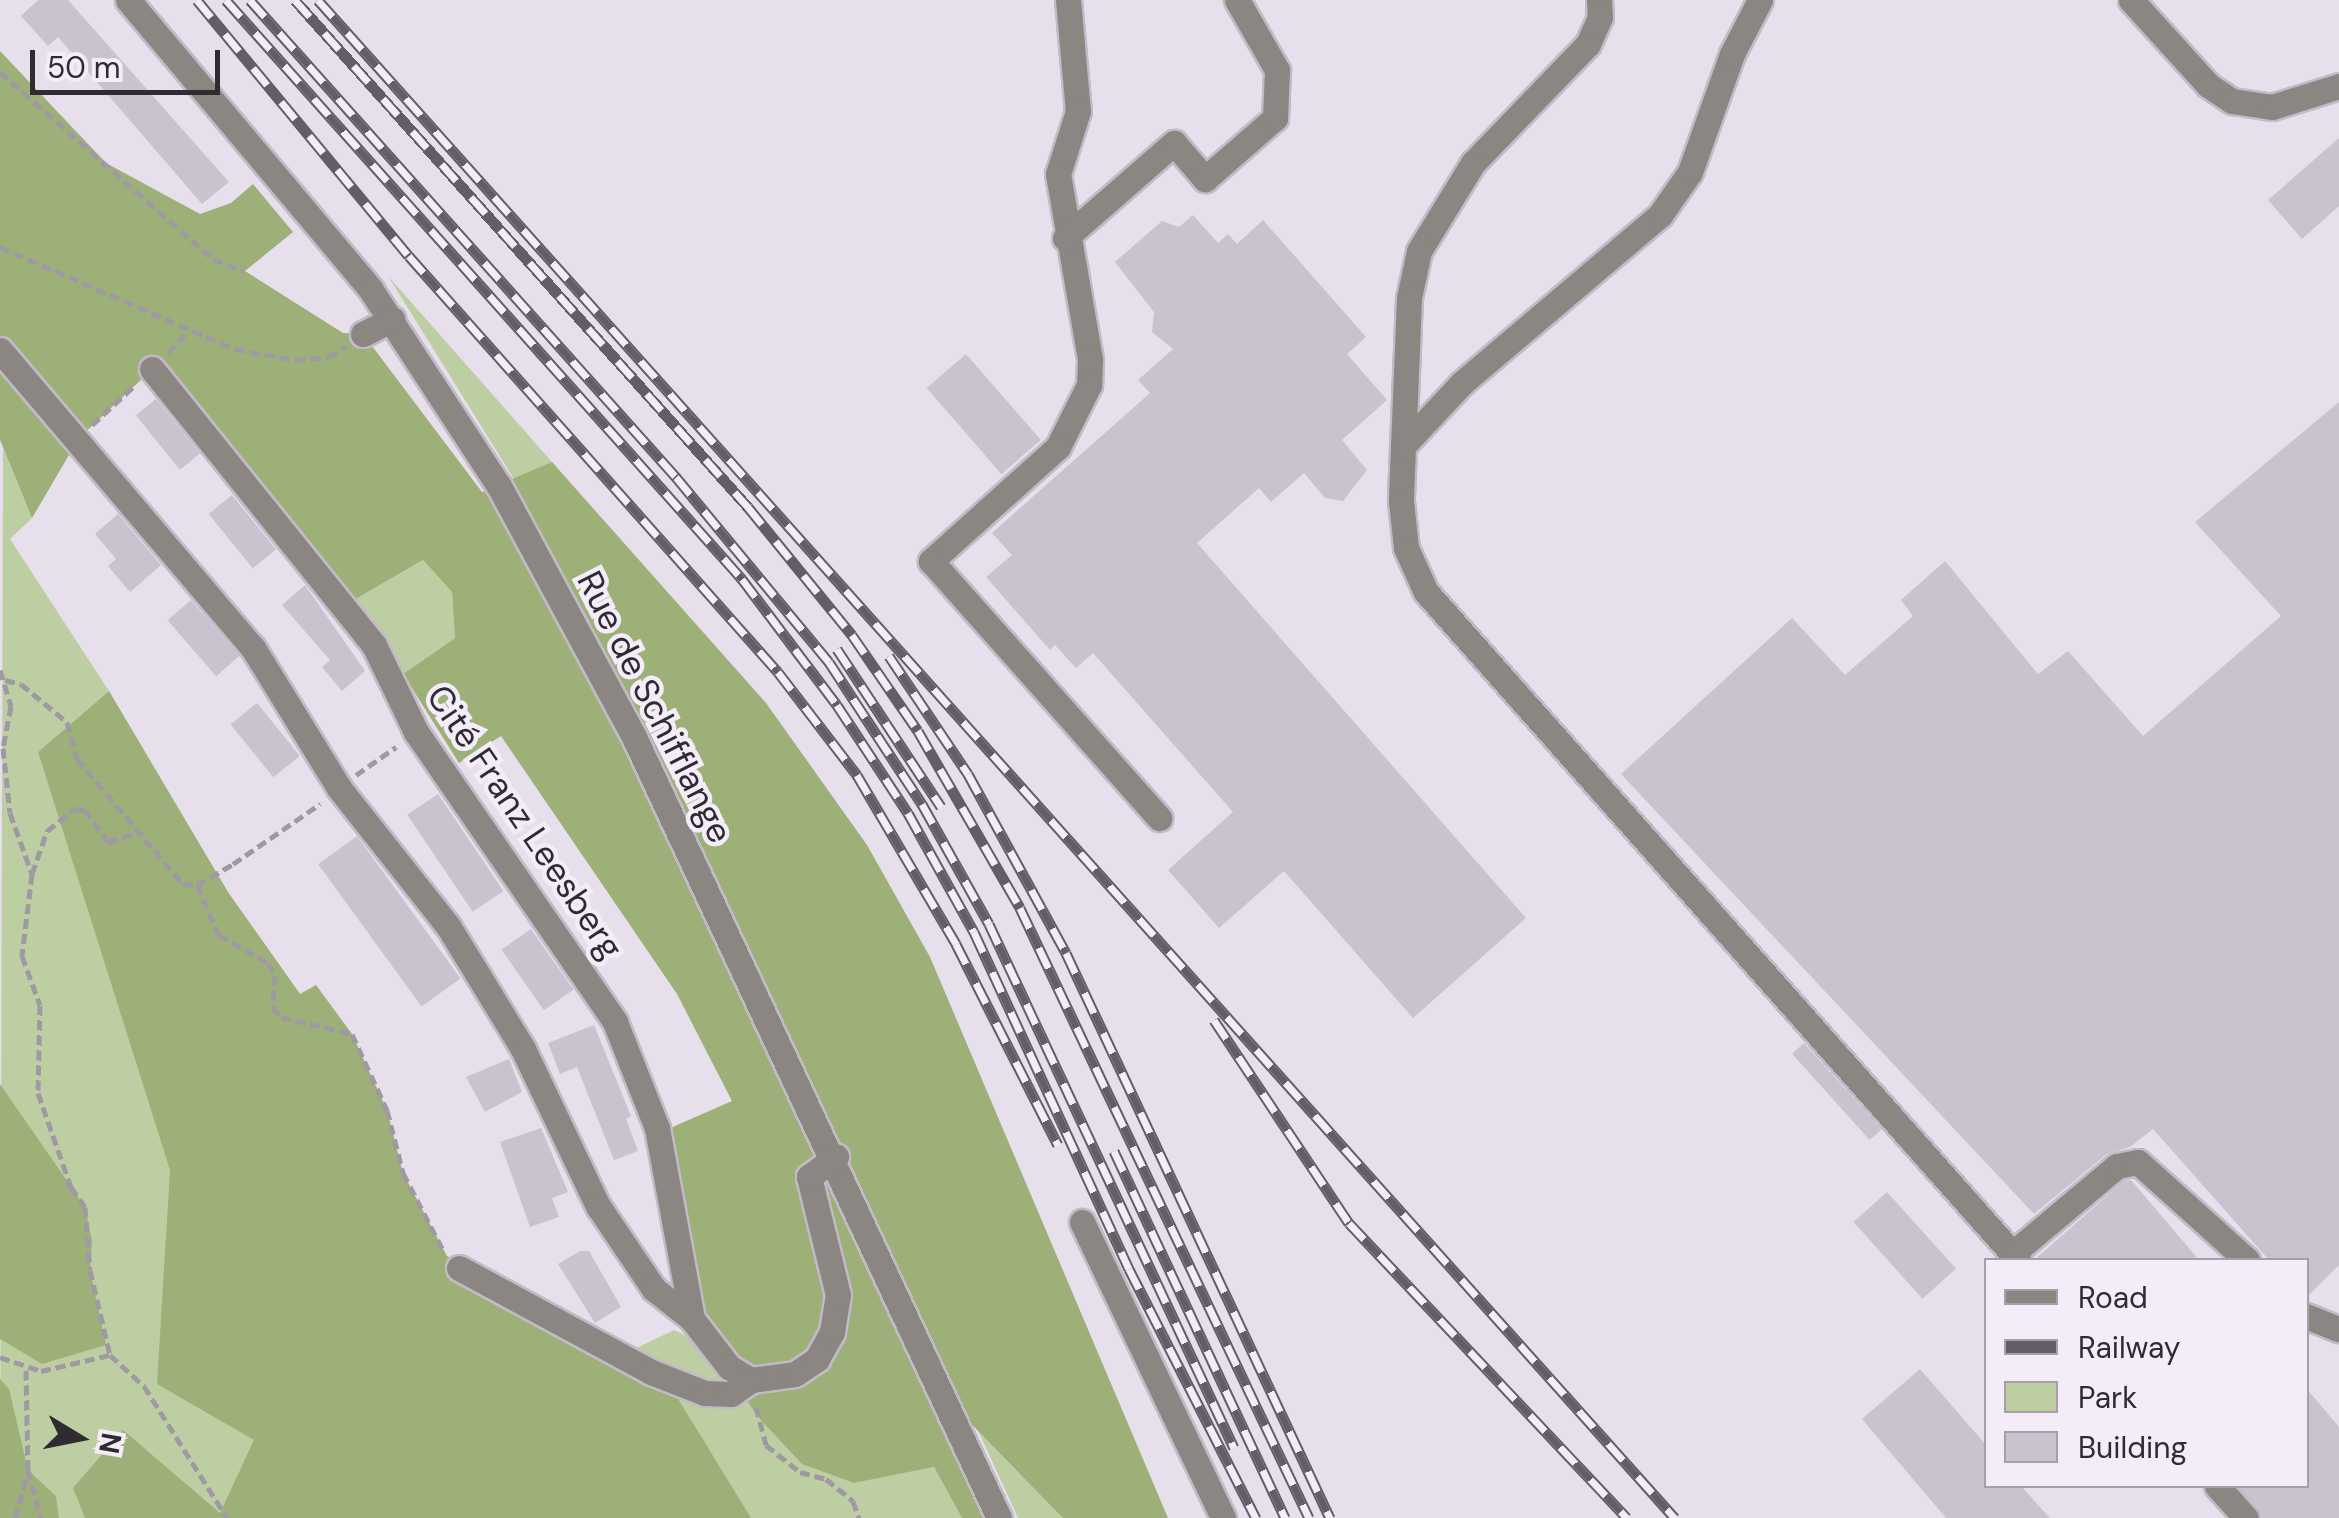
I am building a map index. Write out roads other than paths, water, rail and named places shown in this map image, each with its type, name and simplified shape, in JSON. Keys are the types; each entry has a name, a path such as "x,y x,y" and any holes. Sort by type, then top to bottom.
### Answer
{"street":[{"name":"Rue de Schifflange","path":"128,0 392,318 442,391 574,618 836,1157 999,1518"},
{"path":"1068,0 1078,111 1058,174 1065,238 1090,360 1083,408 1058,448 931,561 1160,818"},
{"path":"1065,238 1174,143 1205,179 1275,118 1277,70 1237,0"},
{"path":"1599,0 1600,17 1588,44 1473,164 1419,251 1409,298 1403,446 1406,548 1426,592 2015,1257 2117,1166 2138,1162 2246,1258"},
{"path":"1403,446 1462,383 1660,215 1690,172 1732,54 1760,0"},
{"path":"2131,0 2208,85 2232,102 2272,108 2339,86"},
{"path":"363,334 392,318"},
{"name":"Cité Franz Leesberg","path":"0,350 253,648 339,788 448,926 523,1049 598,1206 654,1289 692,1319 729,1366 751,1380"},
{"name":"Cité Franz Leesberg","path":"152,369 374,645 416,732 614,1022 657,1128 692,1319"},
{"path":"460,1268 651,1372 705,1393 731,1394 751,1380 795,1374 817,1359 832,1332 838,1295 809,1177 836,1157"},
{"path":"1082,1222 1224,1518"},
{"path":"2309,1317 2339,1329"},
{"path":"2219,1488 2246,1518"}],"railway":[{"path":"197,0 409,256 778,672 857,775 956,944 1058,1145"},
{"path":"226,0 742,579 837,705 908,813 974,932 1129,1269 1256,1518"},
{"path":"250,0 676,477 829,662 922,804 989,924 1234,1448"},
{"path":"295,0 748,507 852,635 918,731 1020,908 1309,1518"},
{"path":"318,0 1675,1518"},
{"path":"837,649 941,807"},
{"path":"889,656 968,774 1066,953 1330,1518"},
{"path":"1214,1020 1349,1223 1627,1518"},
{"path":"1114,1151 1285,1518"}]}
